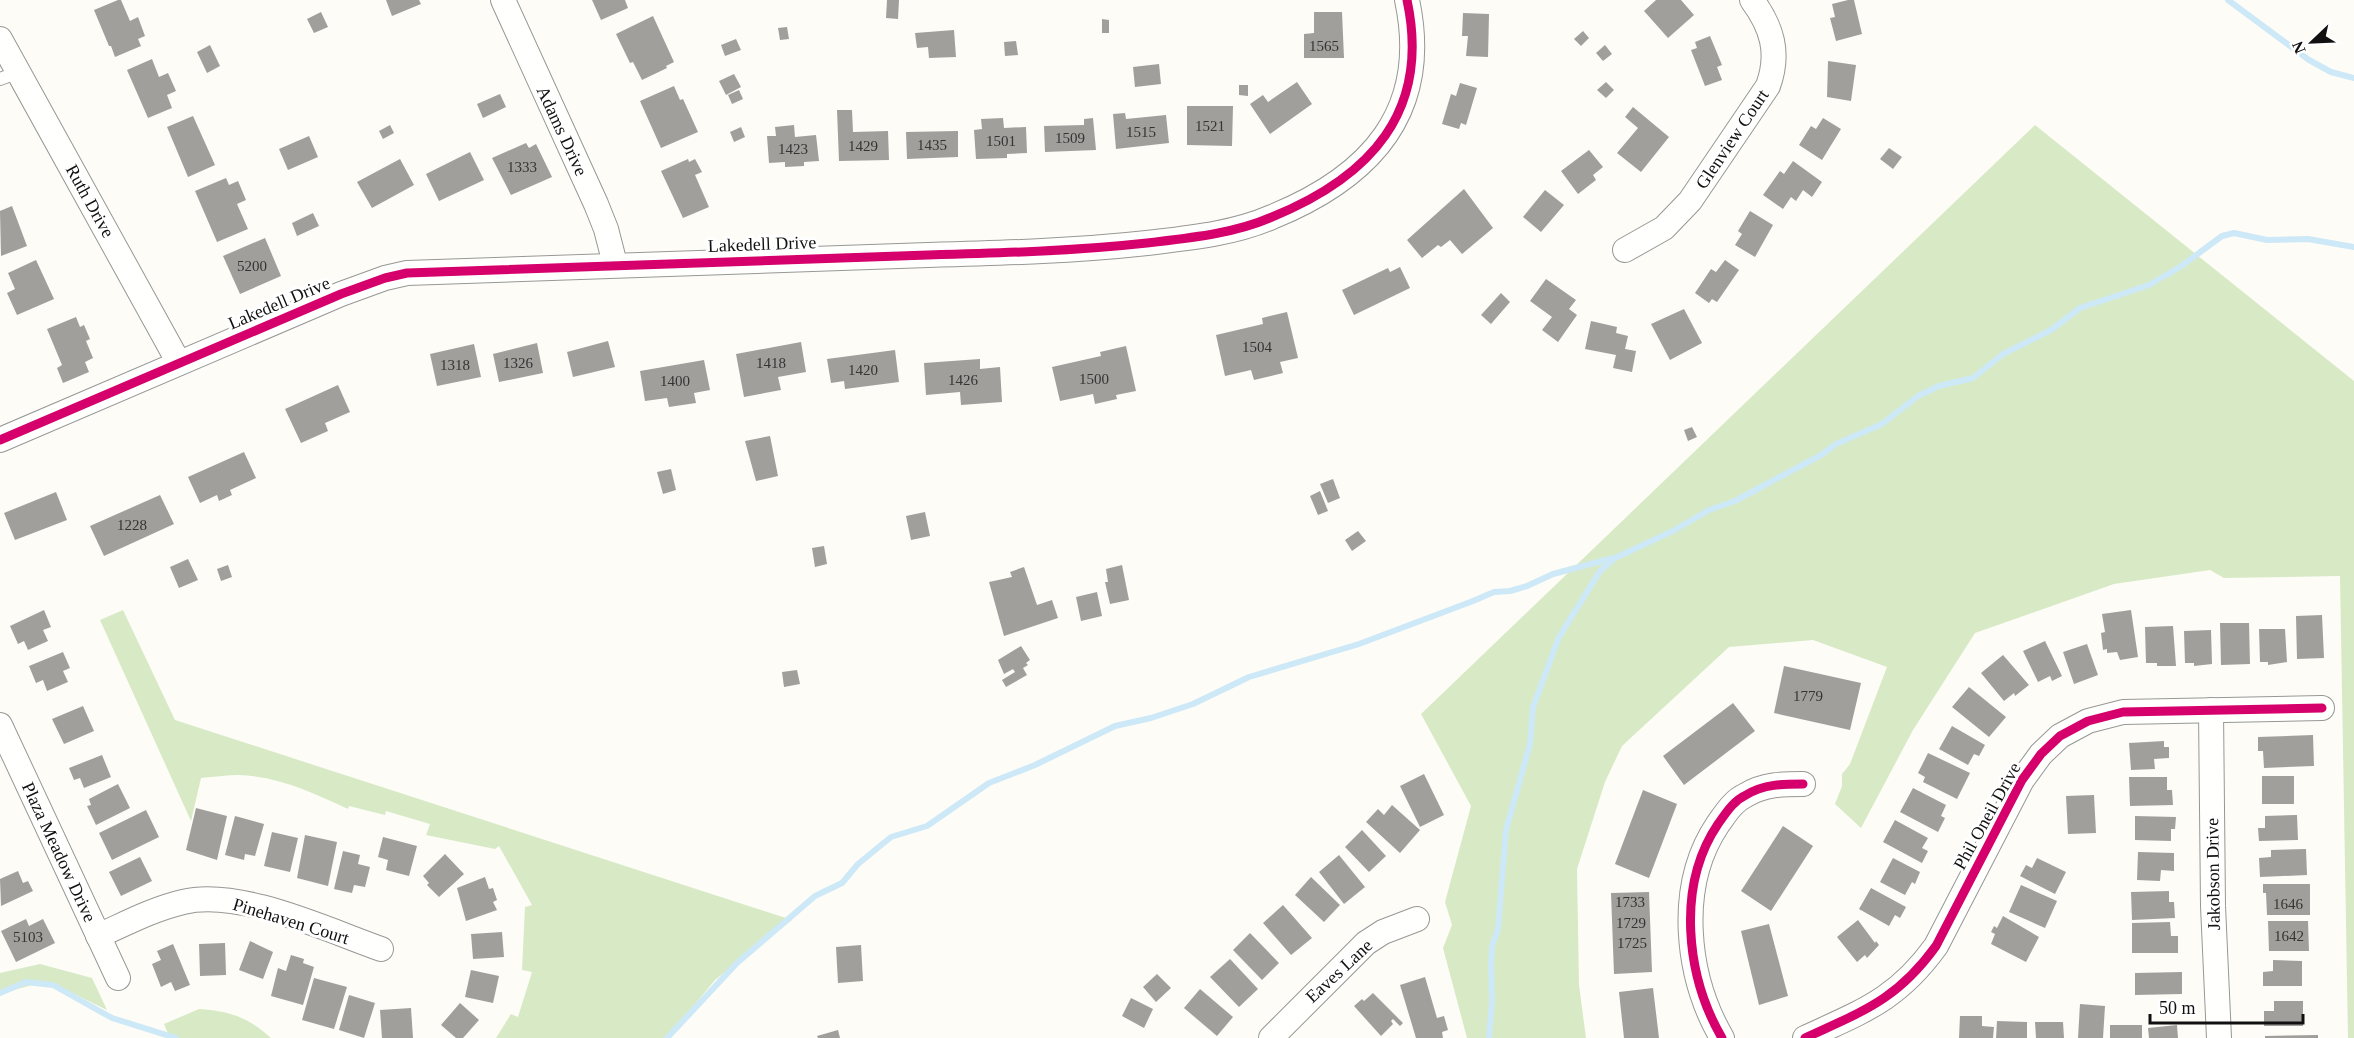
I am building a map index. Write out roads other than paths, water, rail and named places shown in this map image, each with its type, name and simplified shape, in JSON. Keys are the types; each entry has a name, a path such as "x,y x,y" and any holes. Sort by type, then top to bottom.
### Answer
{"street":[{"name":"Adams Drive","path":"502,0 596,204 606,229 615,264"},
{"name":"Lakedell Drive","path":"0,440 341,294 385,278 407,273 615,264 1085,250 1197,238 1272,218 1313,197 1353,172 1366,160 1389,131 1408,88 1412,67 1412,25 1407,0"},
{"name":"Glenview Court","path":"1625,250 1664,228 1690,201 1768,86 1773,72 1774,47 1771,33 1752,0"},
{"name":"Ruth Drive","path":"0,39 9,76 179,363"},
{"name":"Phil Oneil Drive","path":"1805,1038 1866,1010 1893,994 1920,969 1936,946 2022,780 2041,754 2060,736 2088,721 2123,712 2322,708"},
{"name":"Jakobson Drive","path":"2211,710 2213,906 2218,1038"},
{"name":"Plaza Meadow Drive","path":"0,725 118,978"},
{"path":"1722,1038 1711,1017 1694,962 1691,938 1693,887 1699,863 1711,835 1729,808 1744,795 1761,788 1803,784"},
{"name":"Pinehaven Court","path":"98,936 151,913 184,902 215,899 244,903 276,912 381,949"},
{"name":"Eaves Lane","path":"1271,1038 1366,943 1392,928 1417,919"}],"waterway":[{"path":"2228,0 2309,60 2331,72 2354,78"},
{"path":"1489,1038 1492,946 1498,929 1506,830 1530,744 1533,707 1559,637 1600,571 1615,558 1673,531 1709,510 1735,501 1821,455 1836,444 1882,424 1918,396 1939,386 1973,378 2003,354 2051,330 2080,308 2149,285 2180,267 2222,236 2234,233 2267,240 2308,239 2354,247"},
{"path":"667,1038 737,963 815,896 842,883 858,864 891,837 927,826 989,783 1035,765 1115,726 1151,718 1193,704 1249,677 1359,644 1494,592 1510,591 1553,574 1613,558"},
{"path":"0,993 26,982 53,985 112,1018 176,1038"}]}
